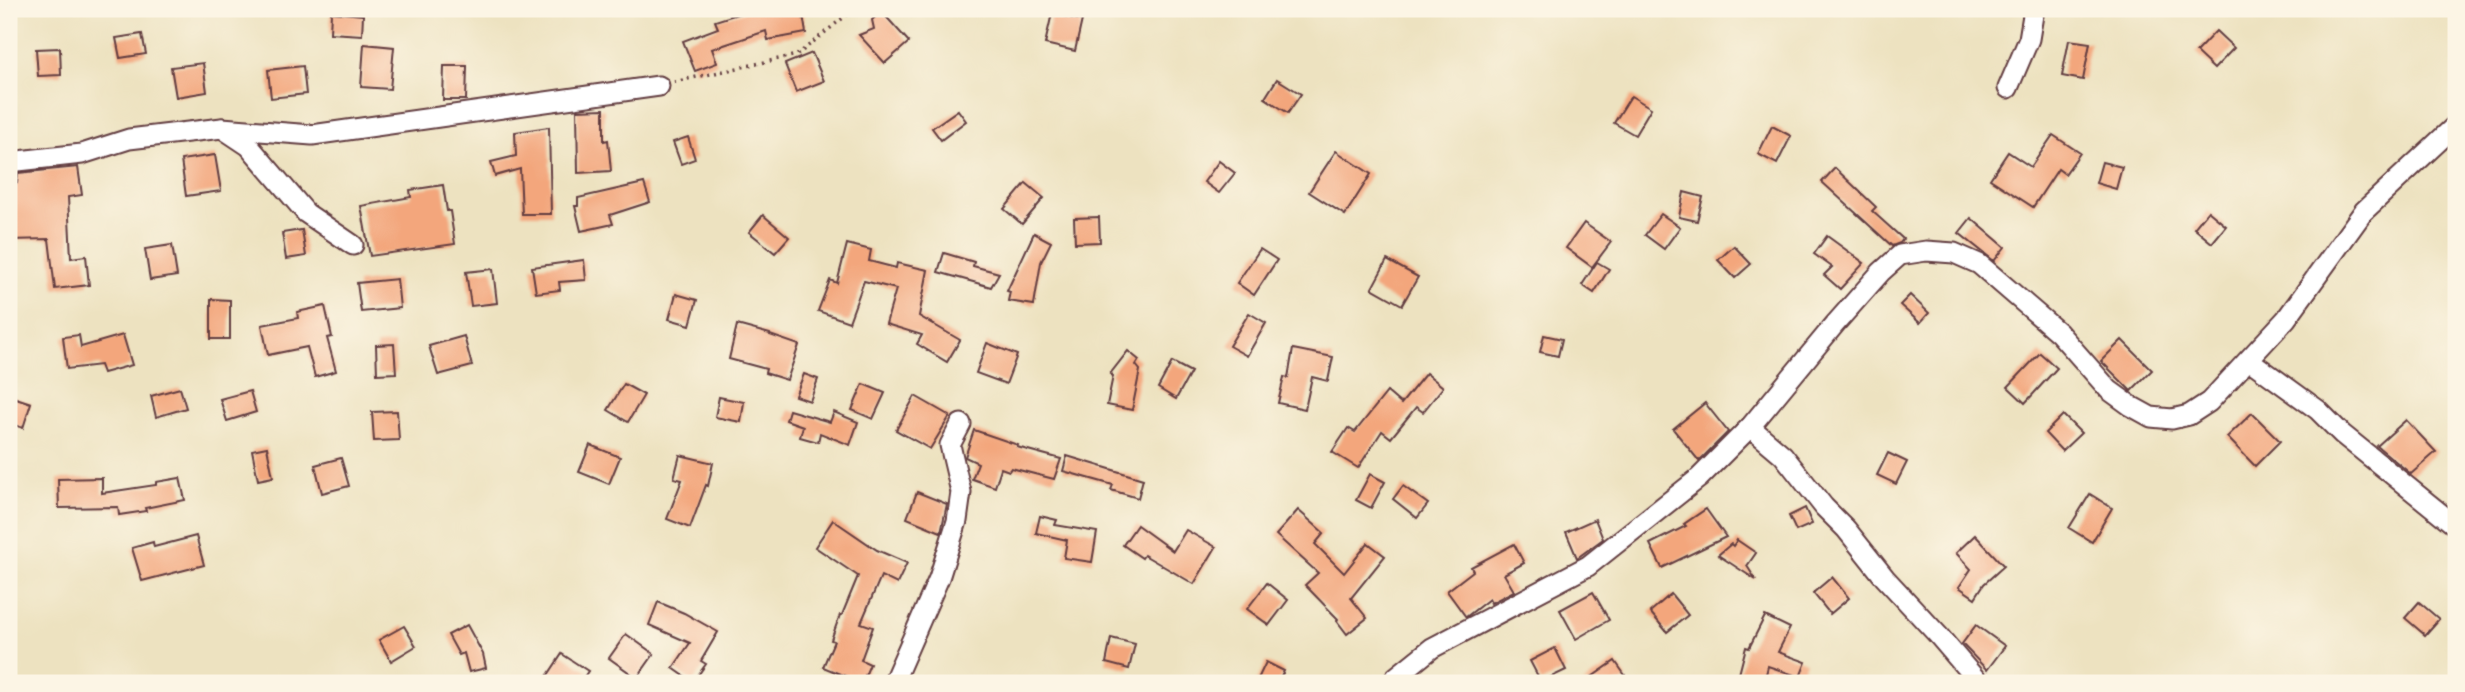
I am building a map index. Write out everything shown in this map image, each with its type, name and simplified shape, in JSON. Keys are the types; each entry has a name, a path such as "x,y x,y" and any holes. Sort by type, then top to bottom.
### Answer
{"street":[{"path":"2008,88 2029,39 2034,9"},
{"path":"9,162 82,153 129,139 222,128 313,135 659,86"},
{"path":"1393,683 1396,677 1432,648 1588,566 1699,478 1751,427 1835,324 1881,272 1900,255 1926,251 1954,253 1979,264 2059,333 2109,390 2151,417 2172,419 2189,415 2209,402 2286,319 2364,211 2456,125"},
{"path":"222,128 249,146 306,213 353,245"},
{"path":"2249,360 2318,410 2342,434 2456,526"},
{"path":"894,683 939,578 957,521 961,492 950,445 961,424"},
{"path":"1751,427 1783,455 1885,578 1979,683"}],"path":[{"path":"659,86 797,55 853,9"}],"building":[{"path":"753,9 802,9 806,33 768,40 766,31 712,49 717,63 695,71 683,41 718,28 715,21"},
{"path":"881,11 909,42 885,63 859,35 874,29 872,20"},
{"path":"331,12 363,15 362,35 330,33"},
{"path":"1052,13 1082,20 1075,51 1045,44"},
{"path":"2216,31 2234,48 2214,69 2196,52"},
{"path":"142,34 146,54 120,58 116,38"},
{"path":"2069,40 2090,43 2083,80 2062,76"},
{"path":"364,44 394,47 390,89 361,87"},
{"path":"60,48 61,75 38,76 36,49"},
{"path":"812,53 824,81 796,92 785,64"},
{"path":"203,63 207,92 176,97 171,67"},
{"path":"303,66 306,94 271,98 268,70"},
{"path":"444,66 467,66 466,100 443,100"},
{"path":"1277,79 1301,94 1288,113 1265,98"},
{"path":"1631,96 1651,108 1635,135 1614,123"},
{"path":"604,109 604,141 608,140 611,171 578,173 577,110"},
{"path":"958,110 966,121 941,140 932,128"},
{"path":"1772,126 1791,136 1777,164 1758,154"},
{"path":"549,127 551,214 522,214 520,169 495,176 491,162 516,156 515,132"},
{"path":"2053,135 2080,153 2065,174 2058,169 2033,207 1990,179 2008,152 2031,167"},
{"path":"688,137 695,159 681,164 673,142"},
{"path":"1336,151 1371,174 1345,215 1309,192"},
{"path":"215,155 221,191 186,196 181,160"},
{"path":"1219,161 1235,173 1219,193 1204,182"},
{"path":"2102,162 2122,167 2116,189 2096,183"},
{"path":"78,167 82,195 68,197 71,258 86,256 89,285 55,289 49,239 9,240 9,184 17,183 18,173"},
{"path":"1835,168 1876,207 1872,211 1903,239 1900,243 1892,246 1822,182"},
{"path":"644,183 650,202 610,215 613,224 581,231 575,206 578,206 578,198"},
{"path":"1026,183 1044,198 1022,224 1004,209"},
{"path":"443,185 455,244 370,256 361,206 411,197 410,190"},
{"path":"1684,192 1703,197 1697,221 1679,217"},
{"path":"2208,211 2226,226 2212,243 2194,228"},
{"path":"1661,214 1680,227 1664,249 1645,235"},
{"path":"763,215 789,237 775,253 749,232"},
{"path":"1099,217 1100,242 1075,243 1074,218"},
{"path":"1971,218 2005,247 1994,261 1959,233"},
{"path":"1584,223 1611,242 1592,267 1566,248"},
{"path":"302,230 306,256 286,259 282,233"},
{"path":"1034,233 1051,242 1041,262 1034,305 1008,301 1010,292 1007,291"},
{"path":"1827,236 1864,263 1840,289 1824,275 1832,267 1814,254"},
{"path":"847,244 871,250 869,261 896,268 897,263 928,270 919,316 960,340 947,362 917,344 922,335 886,324 896,289 864,281 849,322 818,311 830,280 837,283"},
{"path":"172,245 177,276 150,280 145,249"},
{"path":"1734,246 1751,264 1735,278 1718,260"},
{"path":"1260,249 1277,260 1254,295 1237,283"},
{"path":"944,253 974,262 973,266 999,273 991,287 938,272"},
{"path":"584,260 586,280 559,282 560,290 536,293 532,267"},
{"path":"1387,260 1418,277 1402,305 1372,288"},
{"path":"1597,262 1609,269 1594,293 1582,285"},
{"path":"493,269 497,303 471,306 466,272"},
{"path":"397,279 400,308 361,312 357,283"},
{"path":"676,294 697,300 690,325 669,319"},
{"path":"1910,295 1929,313 1920,323 1900,305"},
{"path":"211,299 230,300 230,339 211,339"},
{"path":"325,306 332,337 327,338 336,371 315,377 307,347 268,355 262,325 298,318 297,312"},
{"path":"1249,313 1266,323 1247,356 1229,346"},
{"path":"737,325 799,345 787,380 765,373 766,369 729,359"},
{"path":"79,335 81,347 123,335 132,365 103,373 100,365 67,369 63,337"},
{"path":"1544,335 1562,339 1558,356 1540,352"},
{"path":"464,336 472,366 438,375 429,346"},
{"path":"2122,340 2152,370 2131,391 2101,361"},
{"path":"987,343 1017,355 1006,384 976,373"},
{"path":"394,344 396,373 377,374 376,345"},
{"path":"1293,349 1333,357 1328,381 1312,377 1305,409 1278,403 1284,377 1288,378"},
{"path":"1128,351 1139,360 1136,365 1140,370 1132,410 1107,405 1113,376 1110,374"},
{"path":"2040,353 2057,368 2025,403 2008,387"},
{"path":"1172,362 1191,372 1176,399 1158,388"},
{"path":"1426,373 1443,387 1423,412 1416,407 1391,438 1382,431 1358,468 1332,452 1348,428 1355,432 1387,392 1401,404"},
{"path":"804,374 818,379 810,401 795,396"},
{"path":"624,384 644,395 628,422 608,410"},
{"path":"863,384 885,393 873,419 852,410"},
{"path":"180,388 186,408 156,417 151,396"},
{"path":"250,391 256,412 227,421 220,399"},
{"path":"915,396 950,416 930,449 896,430"},
{"path":"13,397 31,403 23,428 9,423 9,409"},
{"path":"719,397 744,402 741,422 715,417"},
{"path":"1705,403 1728,432 1699,461 1673,429"},
{"path":"789,410 830,422 834,412 858,422 850,445 820,433 818,442 800,437 803,426 786,420"},
{"path":"397,411 399,440 374,441 372,412"},
{"path":"2252,413 2280,441 2255,466 2227,437"},
{"path":"2063,415 2081,433 2062,451 2045,433"},
{"path":"2406,420 2436,452 2411,474 2377,446"},
{"path":"974,430 1018,445 1017,447 1061,459 1054,479 1001,468 995,487 972,479 978,463 965,457"},
{"path":"590,445 620,457 609,484 579,472"},
{"path":"267,447 273,477 258,480 252,450"},
{"path":"1888,453 1907,462 1896,484 1877,475"},
{"path":"680,455 713,463 708,486 706,485 690,528 667,519 682,480 674,478"},
{"path":"1067,456 1143,479 1138,498 1111,490 1113,485 1063,471"},
{"path":"341,458 349,486 322,493 315,465"},
{"path":"1370,474 1385,482 1371,508 1356,500"},
{"path":"102,478 102,493 156,485 156,482 180,478 185,500 119,515 118,507 59,508 58,479"},
{"path":"1403,486 1428,504 1417,518 1393,499"},
{"path":"917,492 947,504 941,532 907,518"},
{"path":"2090,494 2112,508 2092,542 2069,528"},
{"path":"1805,508 1812,524 1796,531 1789,516"},
{"path":"1706,509 1726,537 1662,568 1650,544 1686,526 1684,524"},
{"path":"1298,510 1324,533 1315,544 1344,573 1368,543 1385,556 1351,598 1367,618 1347,634 1338,619 1305,585 1318,573 1276,535"},
{"path":"1040,516 1057,520 1055,525 1097,532 1092,562 1064,558 1067,540 1036,533"},
{"path":"1595,519 1603,539 1577,558 1566,532"},
{"path":"833,520 877,550 907,563 897,584 881,576 861,623 873,627 861,660 870,664 862,683 823,667 834,641 831,640 840,615 858,576 815,547"},
{"path":"1137,525 1173,551 1186,530 1216,547 1194,584 1144,555 1142,558 1123,545"},
{"path":"1975,535 2004,566 1984,584 1975,598 1959,587 1971,569 1956,553"},
{"path":"196,536 204,565 142,581 132,548 153,542 154,547"},
{"path":"1737,540 1756,553 1747,566 1756,580 1718,555 1731,544 1733,546"},
{"path":"1514,544 1524,563 1504,574 1514,591 1491,603 1489,599 1466,617 1447,591 1473,571 1471,567"},
{"path":"1832,577 1849,598 1830,614 1813,593"},
{"path":"1267,583 1288,600 1269,625 1247,609"},
{"path":"1593,592 1609,620 1576,639 1560,610"},
{"path":"1671,594 1688,615 1667,632 1650,612"},
{"path":"658,602 718,632 701,661 706,664 693,682 673,668 690,643 649,625"},
{"path":"2419,602 2439,619 2425,635 2405,618"},
{"path":"1765,616 1790,628 1778,652 1806,662 1800,677 1768,666 1764,683 1738,678 1746,647 1749,648"},
{"path":"467,625 483,654 486,668 469,672 464,653 459,655 448,635"},
{"path":"1976,625 2005,646 1987,670 1962,644"},
{"path":"404,626 416,646 391,661 379,640"},
{"path":"626,634 654,654 637,678 609,658"},
{"path":"1111,638 1135,644 1129,669 1106,663"},
{"path":"1555,648 1566,670 1541,682 1530,661"},
{"path":"562,654 588,671 580,683 554,683 546,678"},
{"path":"1615,661 1627,678 1620,683 1583,683"},
{"path":"1266,662 1284,671 1278,683 1256,683"}]}
